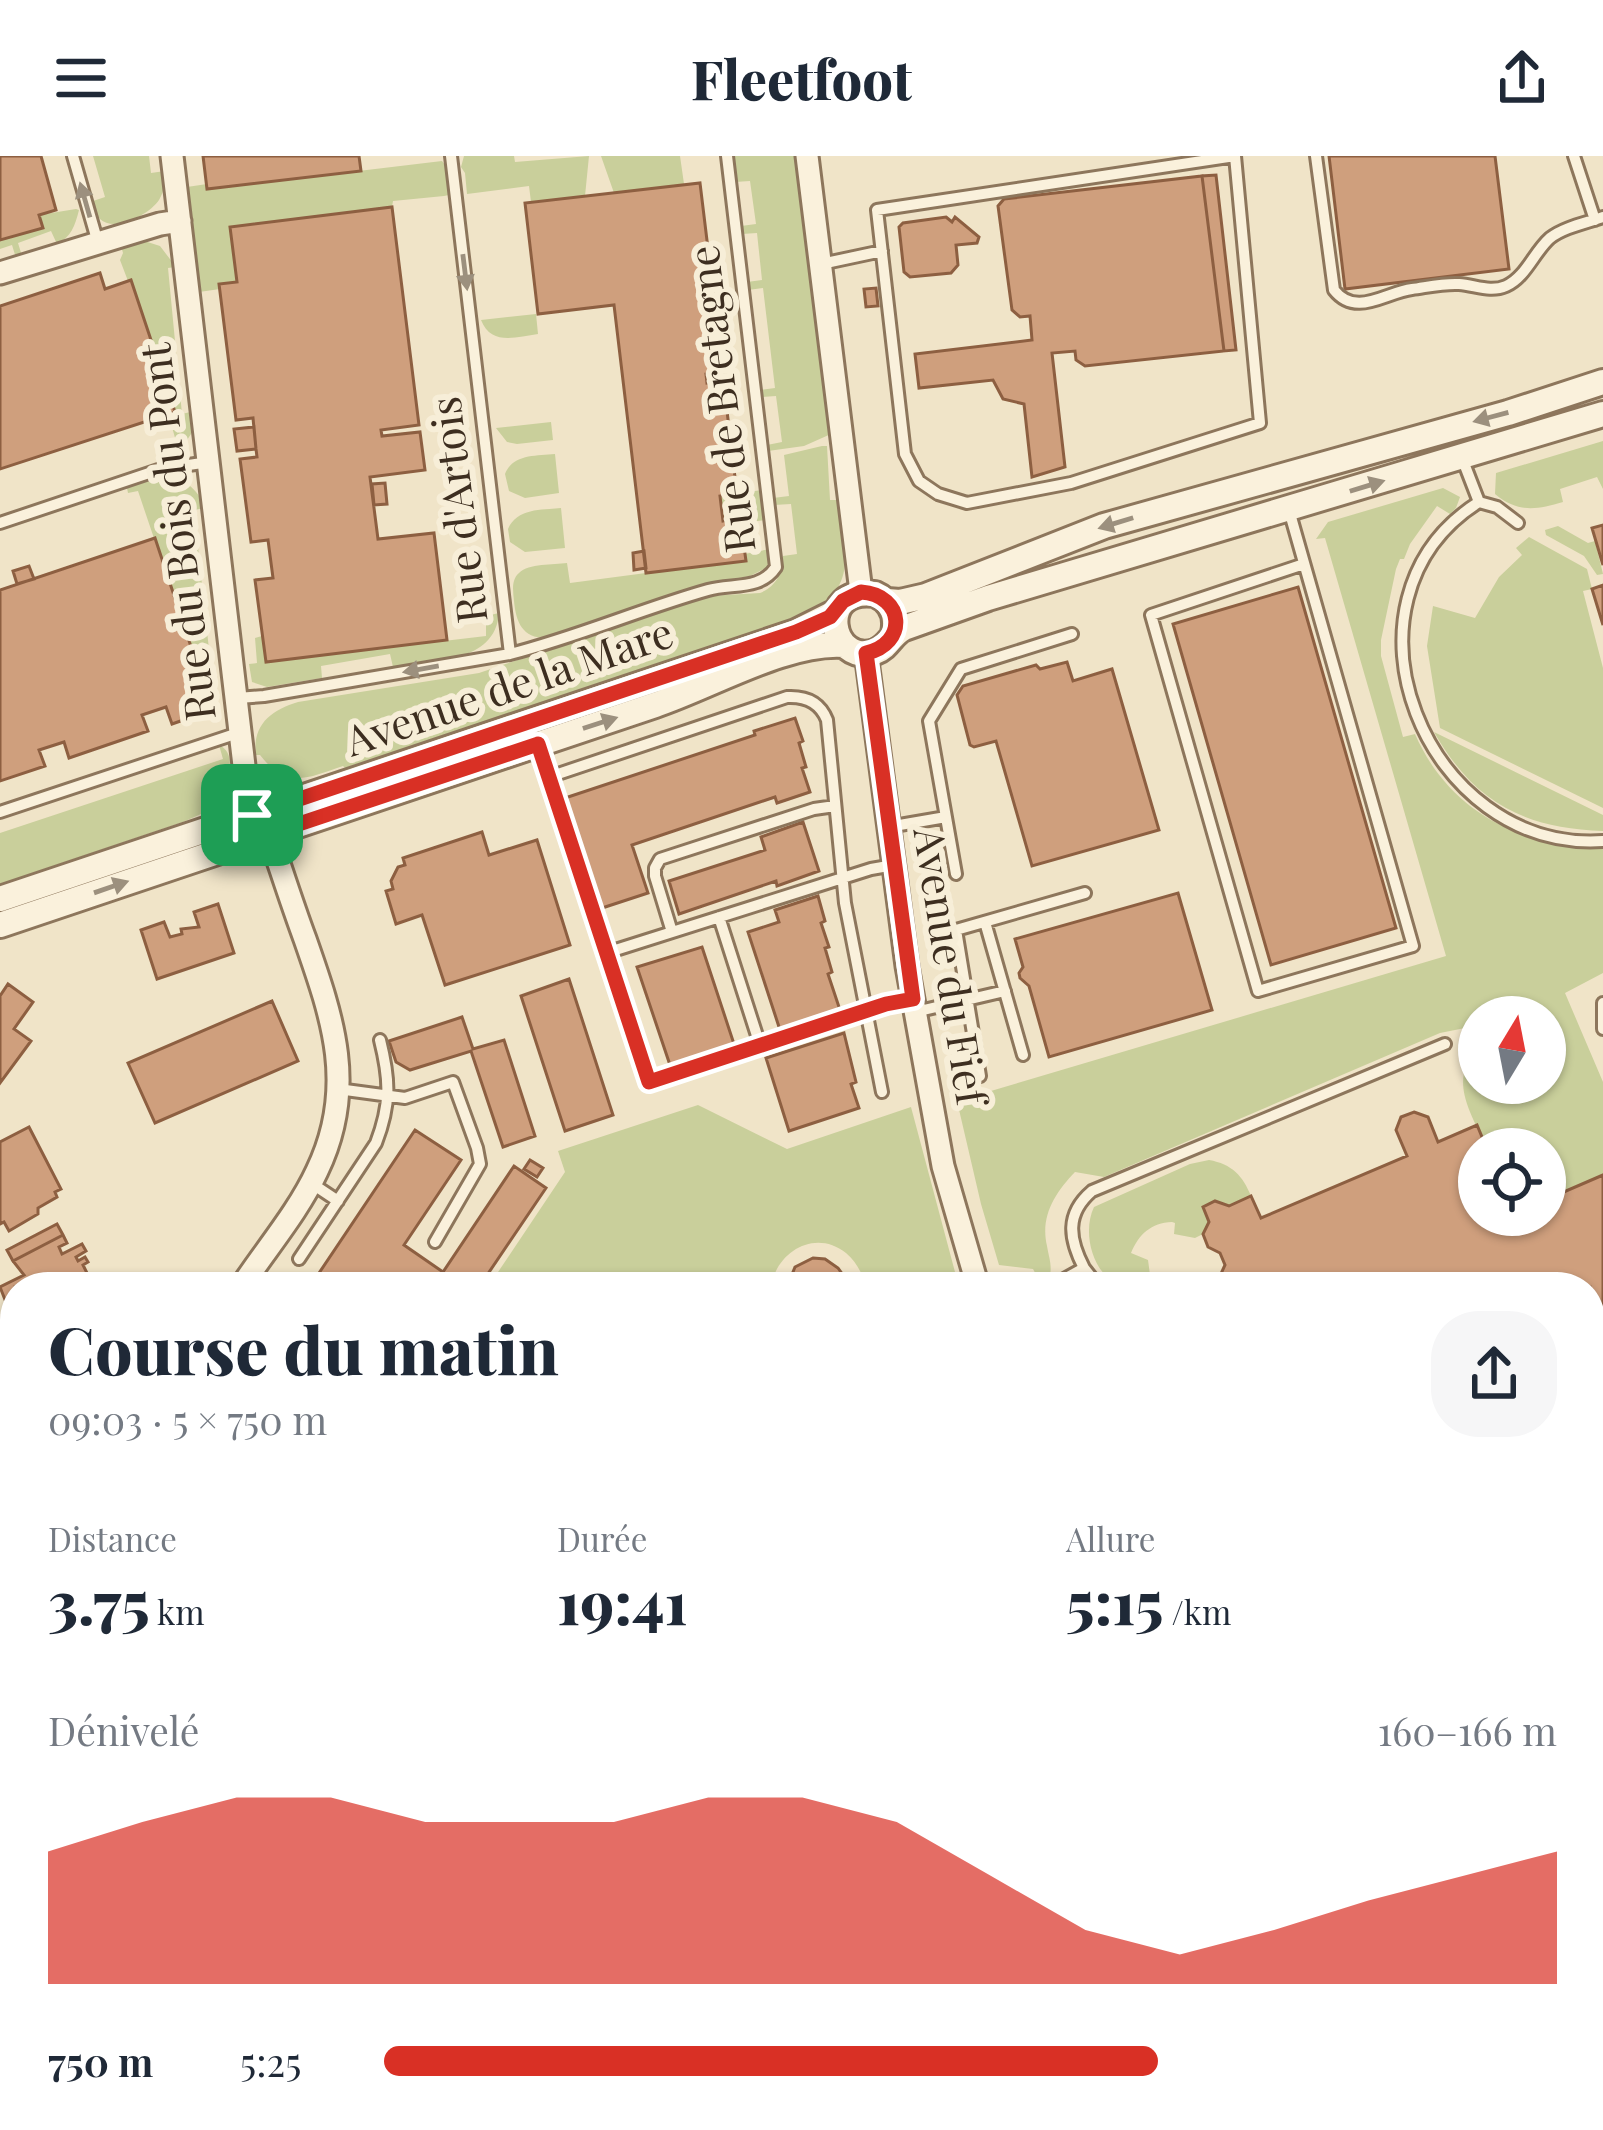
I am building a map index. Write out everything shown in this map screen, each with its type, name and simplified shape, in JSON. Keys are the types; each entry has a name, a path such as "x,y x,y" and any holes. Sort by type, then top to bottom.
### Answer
{"street":[{"name":"Rue du Bois du Pont","path":"172,156 241,732 260,824 336,1036 338,1089 329,1143 310,1183 252,1272"},
{"path":"807,156 861,592 886,601 926,596 1104,526 1603,382"},
{"path":"0,273 180,221"},
{"name":"Avenue de la Mare","path":"0,899 538,744 662,703 796,650 821,644 883,647 894,633 988,598 1603,414"},
{"name":"Avenue de la Mare","path":"0,925 260,824 796,632 836,612 843,601 861,592"},
{"path":"886,601 895,616 894,633"},
{"path":"836,612 836,630 855,649"},
{"name":"Avenue du Fief","path":"855,649 943,1166 974,1272"}],"lane":[{"path":"73,156 98,243"},
{"name":"Rue d'Artois","path":"238,698 510,654 451,156"},
{"name":"Rue de Bretagne","path":"510,654 713,589 761,582 776,567 728,156"},
{"path":"1235,156 1260,423 1071,483 967,502 938,494 919,481 905,454 878,210 1235,156"},
{"path":"1316,156 1334,290 1349,302 1370,303 1400,290 1450,284 1490,290 1508,286 1548,240 1599,219 1574,156"},
{"path":"820,265 882,251"},
{"path":"1462,458 1479,502"},
{"path":"0,524 161,469 210,462"},
{"path":"1518,523 1497,507 1479,502 1464,512 1421,562 1404,619 1403,674 1420,728 1460,785 1517,826 1583,842 1603,841"},
{"path":"1289,510 1413,946 1258,991 1150,615 1304,564"},
{"path":"956,874 929,721 961,668 1072,634"},
{"path":"549,777 779,699 795,696 819,706 827,720 842,878 882,1092"},
{"path":"0,812 241,732"},
{"path":"538,744 649,1082 866,1010 967,1000 1005,991"},
{"path":"672,932 655,875 657,862 835,806"},
{"path":"888,827 946,817"},
{"path":"606,953 871,868 894,865"},
{"path":"980,1076 956,930 1085,893"},
{"path":"719,917 760,1045"},
{"path":"985,922 1023,1055"},
{"path":"1603,1003 1603,1029"},
{"path":"299,1258 376,1143 388,1097 380,1040"},
{"path":"1087,1272 1074,1248 1070,1227 1081,1201 1092,1191 1445,1044"},
{"path":"338,1089 405,1098 453,1082 477,1148 479,1170 435,1242"},
{"path":"310,1183 338,1201"},
{"path":"1077,1272 1084,1268"}],"green space":[{"path":"93,156 149,156 151,173 165,171 159,200 132,220 114,224 100,219 93,201 105,197"},
{"path":"464,156 514,156 515,162 589,156 585,196 531,202 529,186 467,194 461,167"},
{"path":"601,156 680,156 684,184 614,193"},
{"path":"732,156 797,156 831,434 804,446 768,451 767,445 782,442 776,396 761,397 760,390 775,388 763,288 748,290 747,282 762,280 757,233 742,234 741,226 756,224 750,181 735,182"},
{"path":"442,161 449,195 230,228 237,282 199,292 187,187 207,184 208,189"},
{"path":"76,209 72,230 57,244 51,231 18,243 22,256 16,258 12,245 0,249 0,240 42,228 39,215"},
{"path":"138,239 160,246 176,267 168,268 182,414 194,411 191,434 179,452 131,281 120,260 120,242"},
{"path":"536,314 538,334 513,338 491,334 481,320"},
{"path":"551,422 553,440 517,444 507,442 496,428"},
{"path":"1603,441 1603,489 1597,477 1560,489 1563,502 1536,508 1520,507 1495,494 1496,473"},
{"path":"827,446 830,500 838,500 845,566 835,592 806,615 345,768 289,777 256,755 257,735 265,720 298,702 479,673 709,596 766,590 777,578 783,556 797,554 791,504 774,505 773,498 789,496 784,455"},
{"path":"555,454 559,493 525,498 509,491 505,474 513,463"},
{"path":"161,477 189,485 205,508 194,510 214,696 208,698 138,491 128,493 127,488"},
{"path":"1443,488 1460,497 1450,514 1437,506 1400,559 1381,656 1403,737 1415,734 1447,785 1468,804 1516,832 1544,841 1603,848 1603,973 1565,993 1603,1082 1603,1175 1566,1191 1566,1128 1478,1128 1467,1104 1566,1104 1566,996 1458,996 1458,1029 1440,1033 1104,1177 1075,1172 1048,1215 1045,1235 1050,1272 999,1265 957,1101 1446,956 1325,538 1316,539 1328,522"},
{"path":"762,490 766,520 723,521 720,496"},
{"path":"561,508 565,548 525,552 510,542 508,529 517,517"},
{"path":"1558,526 1588,543 1595,541 1603,574 1597,575 1584,556 1546,535 1545,530"},
{"path":"1529,537 1587,569 1592,589 1583,591 1603,668 1603,808 1440,728 1427,646 1433,606 1475,618 1499,577 1522,555 1516,548"},
{"path":"770,549 768,567 750,576 717,582 548,638 527,633 517,616 514,582 529,568 567,563 570,583"},
{"path":"499,613 486,642 459,656 393,667 390,654 321,666 322,678 267,687 252,682 249,664 257,663 255,638 262,636 266,662 486,636 486,616"},
{"path":"1434,732 1603,815 1603,831 1548,824 1504,807 1466,777"},
{"path":"219,745 227,752 230,766 221,788 228,792 217,807 0,884 0,833 223,759"},
{"path":"698,1105 787,1149 911,1107 955,1272 860,1272 850,1257 822,1243 789,1254 775,1272 498,1272 565,1172 558,1151"},
{"path":"1209,1160 1224,1164 1236,1172 1251,1196 1229,1206 1215,1201 1203,1207 1209,1222 1195,1238 1174,1234 1172,1222 1152,1227 1131,1253 1148,1260 1150,1272 1103,1272 1089,1239 1094,1207"}],"building":[{"path":"0,156 41,156 56,210 39,215 43,228 0,240"},
{"path":"203,156 359,156 361,171 207,189"},
{"path":"1329,156 1495,156 1509,269 1345,289"},
{"path":"1216,175 1236,350 1224,351 1202,176"},
{"path":"1202,176 1224,351 1085,366 1076,360 1075,351 1052,353 1065,467 1032,477 1024,404 1003,399 993,380 919,388 915,354 1032,340 1030,316 1020,317 1012,310 998,206 1004,199"},
{"path":"700,183 723,372 706,374 707,383 727,380 729,402 709,404 710,413 727,411 737,494 720,496 723,521 740,518 746,561 646,573 614,305 538,314 525,203"},
{"path":"392,207 419,425 381,430 382,436 420,432 425,470 370,477 378,539 434,533 447,640 266,662 255,580 273,578 268,540 251,542 240,459 257,457 253,418 236,420 219,284 237,282 230,227"},
{"path":"946,217 952,222 955,217 979,237 977,243 956,245 958,265 951,273 910,277 904,272 899,227"},
{"path":"100,273 105,289 131,280 175,412 0,469 0,306"},
{"path":"876,288 878,306 866,307 864,289"},
{"path":"254,427 256,449 237,451 234,429"},
{"path":"385,483 387,504 374,505 372,484"},
{"path":"1603,525 1603,565 1592,528"},
{"path":"155,538 212,710 172,724 166,707 142,715 148,731 69,758 64,742 39,750 45,766 0,781 0,590"},
{"path":"644,551 646,568 634,570 633,553"},
{"path":"29,566 34,579 17,584 13,571"},
{"path":"1603,585 1603,625 1592,589"},
{"path":"1298,587 1396,928 1271,965 1173,624"},
{"path":"1067,662 1073,681 1112,669 1159,830 1032,866 996,741 970,745 957,695 963,686 1036,665 1040,669"},
{"path":"795,718 810,792 777,803 775,797 632,845 648,893 599,909 562,799"},
{"path":"803,822 819,871 679,914 669,881 765,850 761,837"},
{"path":"482,832 489,855 537,840 570,945 445,985 422,915 396,924 386,891 393,889 391,881 398,867 405,865 403,858"},
{"path":"1178,893 1212,1010 1049,1057 1029,986 1020,978 1023,967 1015,939"},
{"path":"818,896 829,947 825,948 832,972 828,974 840,1010 780,1030 748,932 779,922 775,910"},
{"path":"218,904 234,953 157,979 141,930 164,922 170,937 182,934 181,929 199,927 194,912"},
{"path":"702,947 734,1044 670,1065 637,967"},
{"path":"569,979 613,1115 565,1131 521,996"},
{"path":"8,984 33,1002 14,1029 31,1041 0,1083 0,996"},
{"path":"272,1001 298,1061 155,1123 128,1063"},
{"path":"462,1017 473,1049 504,1040 535,1136 503,1147 471,1051 410,1070 396,1062 389,1041"},
{"path":"844,1033 859,1108 789,1131 766,1058"},
{"path":"1414,1112 1428,1117 1438,1142 1458,1133 1458,1236 1566,1236 1566,1191 1603,1175 1603,1272 1222,1272 1225,1265 1220,1253 1208,1247 1203,1234 1209,1222 1203,1207 1215,1201 1229,1206 1251,1196 1261,1218 1407,1156 1396,1130 1401,1117"},
{"path":"29,1127 61,1189 55,1192 57,1197 38,1208 38,1214 9,1231 4,1222 0,1224 0,1142"},
{"path":"415,1130 461,1160 404,1245 443,1272 320,1272"},
{"path":"530,1160 543,1168 537,1177 524,1169"},
{"path":"514,1166 546,1188 489,1272 443,1272"},
{"path":"57,1224 63,1235 13,1261 7,1250"},
{"path":"63,1235 67,1243 59,1247 62,1254 82,1244 86,1251 76,1257 88,1262 83,1265 86,1272 22,1272 13,1261"},
{"path":"813,1258 825,1259 841,1272 793,1272"}],"route":[{"path":"855,594 874,594 892,608 896,624 890,641 866,653 913,999 649,1082 538,744 269,834 252,815 796,632 830,617 855,594"}]}
